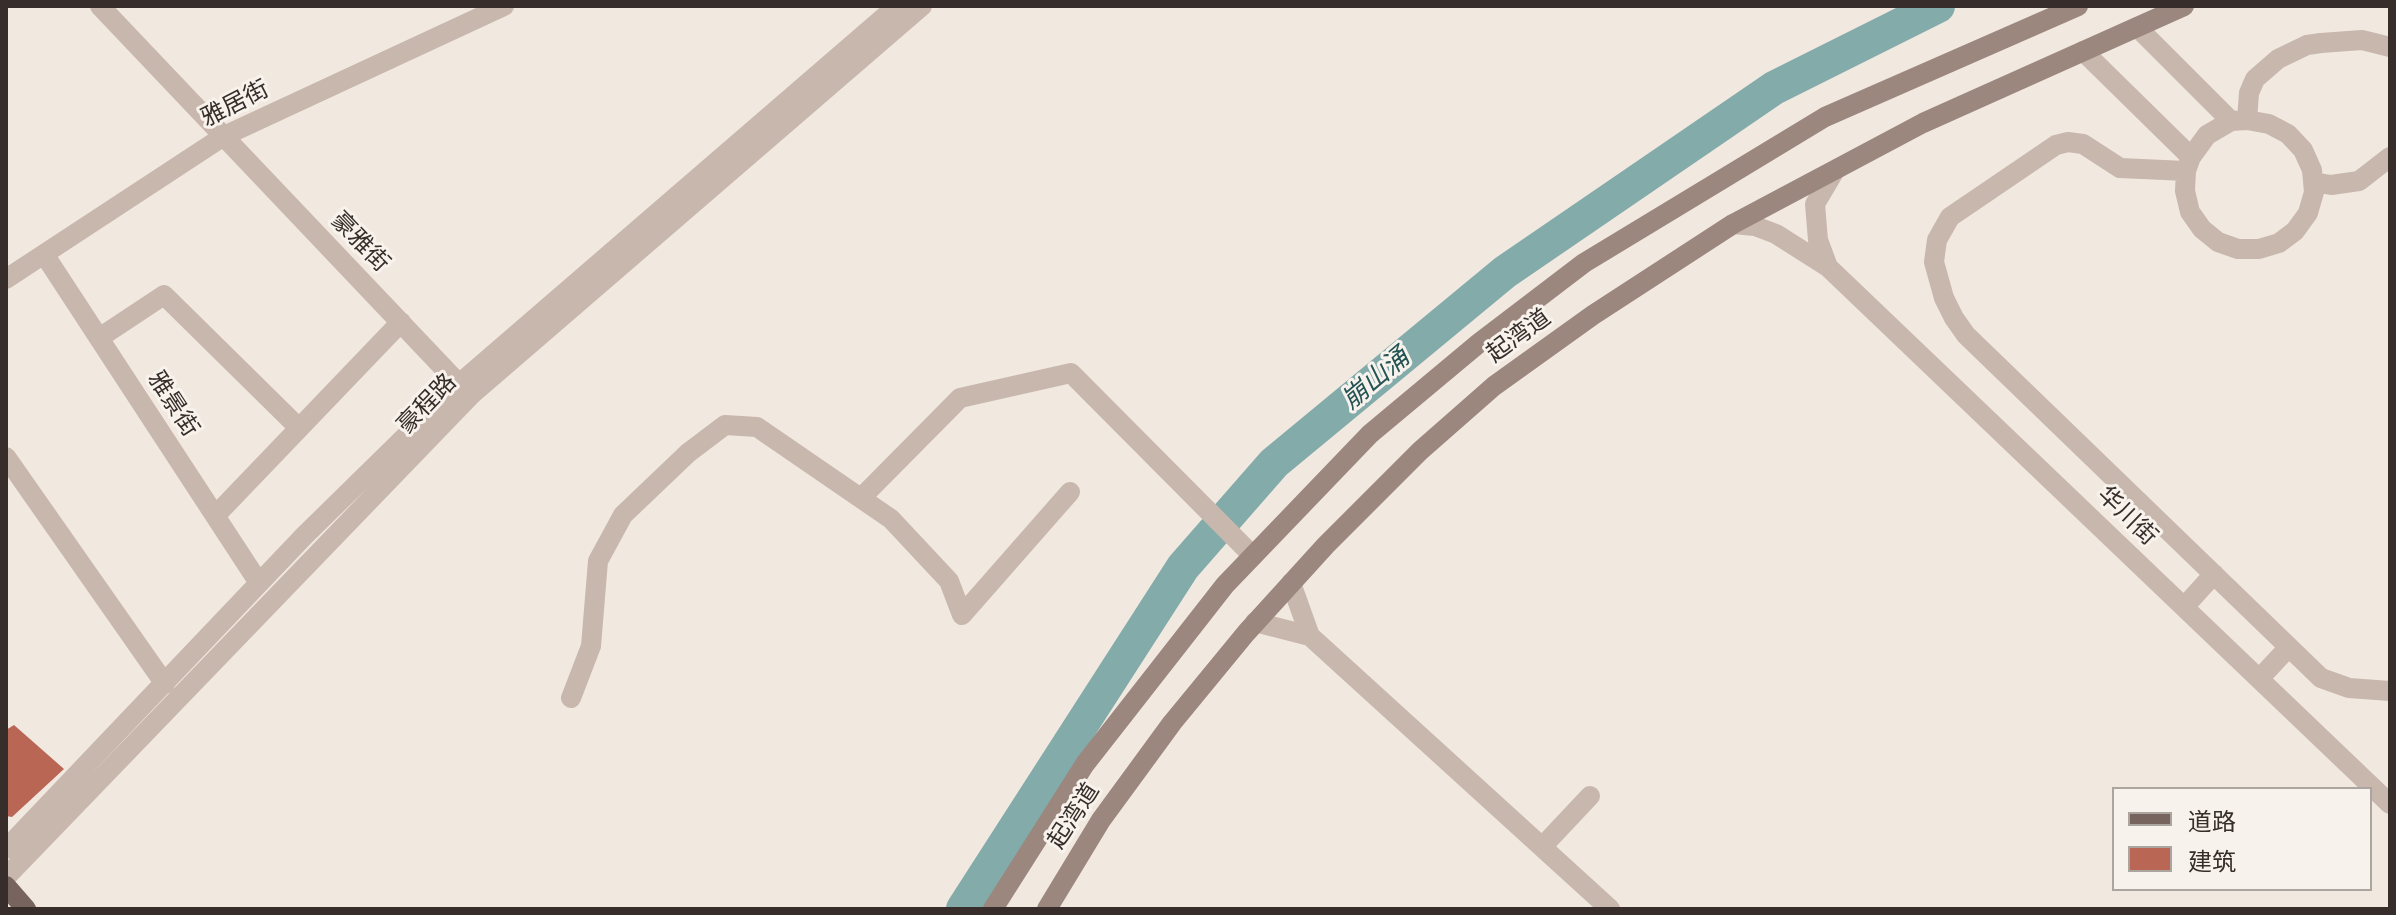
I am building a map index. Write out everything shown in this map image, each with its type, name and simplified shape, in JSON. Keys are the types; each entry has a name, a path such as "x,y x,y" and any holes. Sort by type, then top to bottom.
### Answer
{"main road":[{"name":"起湾道","path":"993,909 1085,764 1225,585 1370,434 1479,343 1584,263 1825,117 2078,6"},
{"name":"起湾道","path":"1047,909 1101,820 1145,759 1255,622 1420,451 1494,386 1593,315 1733,224 1923,123 2184,6"},
{"path":"6,886 26,909"}],"street":[{"name":"雅居街","path":"6,279 224,136 504,6"},
{"name":"豪程路","path":"6,849 259,583 459,384 897,6"},
{"name":"豪程路","path":"6,877 471,395 922,6"},
{"name":"豪雅街","path":"112,10 224,136 459,384"},
{"path":"2137,27 2239,120"},
{"path":"2239,120 2255,79 2278,59 2307,45 2321,43 2362,40 2390,47"},
{"path":"2083,51 2188,164"},
{"path":"2239,120 2269,124 2288,134 2303,150 2312,170 2314,192 2308,213 2295,231 2279,243 2259,249 2238,249 2218,242 2202,229 2190,212 2185,191 2188,164 2207,135 2239,120"},
{"path":"2188,164 2120,168 2083,144 2068,142 2056,145 1950,217 1937,240 1934,262 1944,298 1966,335 2321,678 2349,688 2390,691"},
{"path":"2313,182 2331,185 2359,181 2390,157"},
{"path":"1828,267 1818,240 1815,204 1834,172"},
{"name":"华川街","path":"1733,224 1755,226 1776,234 1828,267 2390,804"},
{"name":"雅景街","path":"44,254 259,583"},
{"path":"99,338 164,295 299,428"},
{"path":"215,516 401,322"},
{"path":"861,498 960,398 1071,373 1253,556"},
{"path":"571,698 591,646 598,561 623,515 688,453 725,425 757,427 891,519 949,581 962,615 1070,492"},
{"path":"6,457 165,684"},
{"path":"2185,606 2214,574"},
{"path":"1291,583 1310,636 1610,909"},
{"path":"1255,622 1310,636"},
{"path":"2259,679 2288,648"},
{"path":"1542,847 1590,796"}],"building":[{"path":"14,725 64,769 12,817 6,816 6,730"}],"waterway":[{"name":"崩山涌","path":"963,909 1183,567 1274,463 1505,272 1774,88 1938,6"}]}
